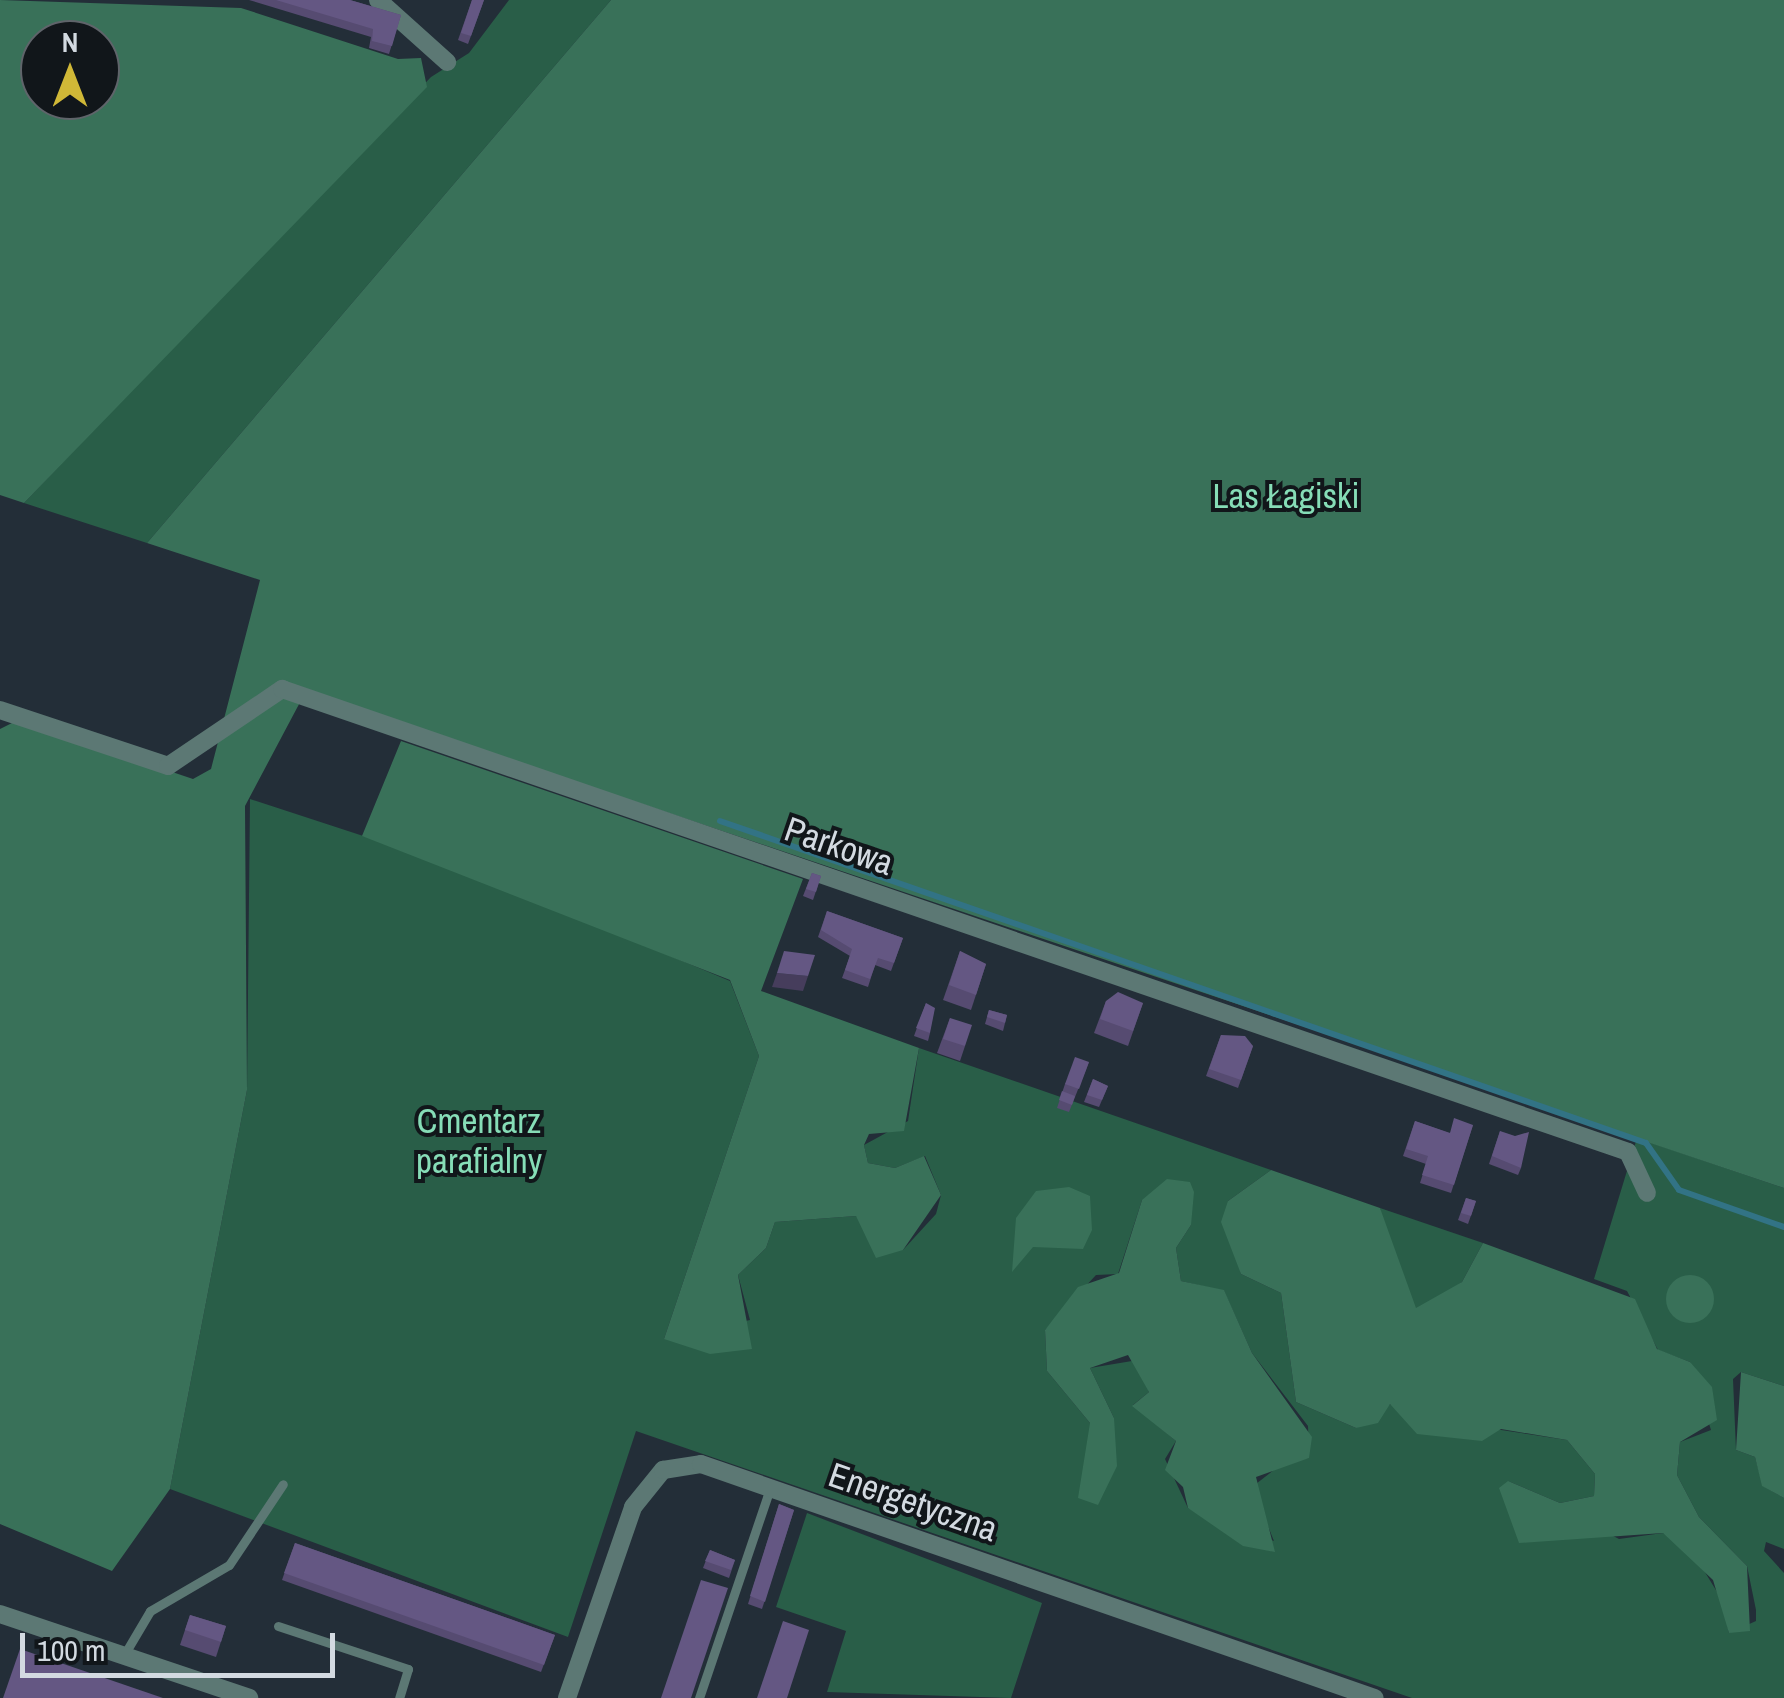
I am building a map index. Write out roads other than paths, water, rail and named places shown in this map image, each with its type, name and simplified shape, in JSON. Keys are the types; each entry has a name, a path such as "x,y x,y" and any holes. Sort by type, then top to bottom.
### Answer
{"street":[{"path":"378,0 447,62"},
{"name":"Parkowa","path":"0,710 168,766 282,689 1628,1152 1647,1192"},
{"name":"Energetyczna","path":"567,1698 646,1484 663,1470 700,1464 1376,1698"},
{"path":"0,1614 248,1698"}],"lane":[{"path":"124,1656 150,1612 229,1565 283,1484"},
{"path":"700,1698 770,1486"},
{"path":"278,1626 408,1670 399,1698"}],"waterway":[{"path":"720,821 1646,1143 1679,1190 1784,1227"}],"park label":[{"name":"Las Łagiski","path":"1286,496"},
{"name":"Cmentarz parafialny","path":"479,1141"}]}
